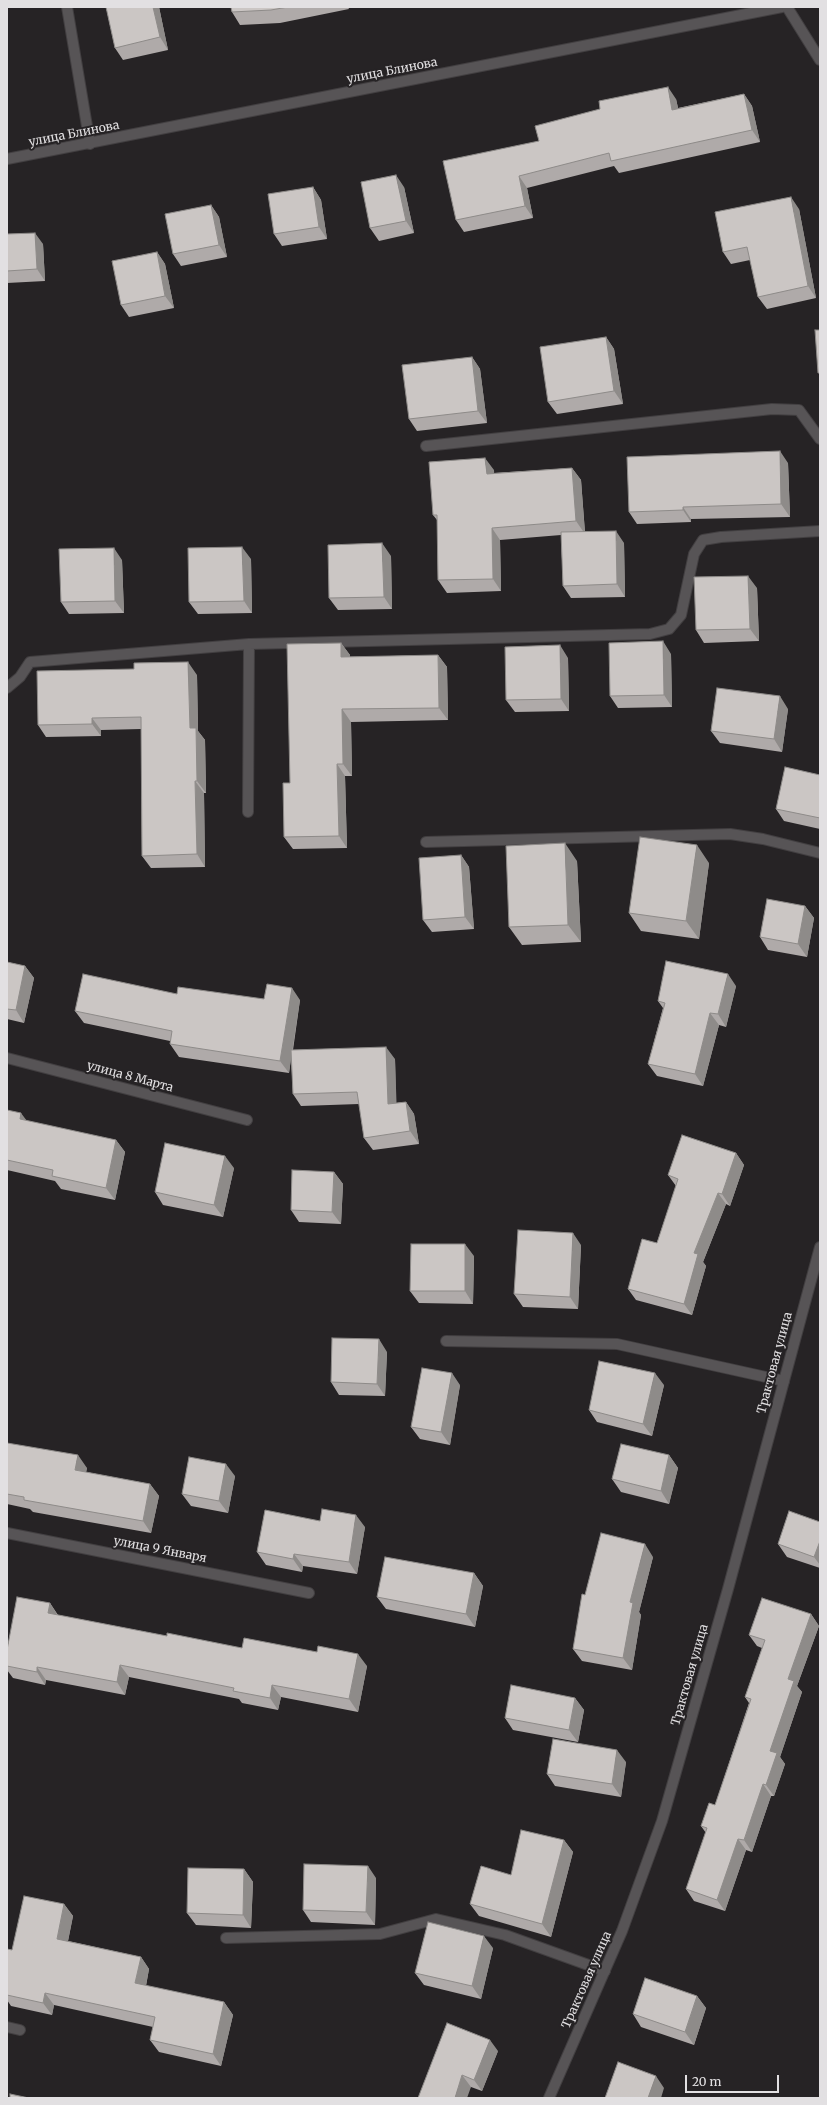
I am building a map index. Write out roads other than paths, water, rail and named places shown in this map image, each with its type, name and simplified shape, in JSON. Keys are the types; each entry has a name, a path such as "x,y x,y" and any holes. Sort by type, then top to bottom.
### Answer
{"street":[{"path":"68,7 90,144"},
{"name":"улица Блинова","path":"7,159 90,144 782,7"},
{"path":"786,7 820,60"},
{"path":"426,446 772,409 799,410 820,439"},
{"path":"7,688 20,677 30,662 249,644 650,634 669,629 681,615 694,554 703,540 721,537 820,532"},
{"path":"248,812 249,644"},
{"path":"426,842 730,834 820,853"},
{"name":"улица 8 Марта","path":"7,1058 247,1120"},
{"name":"Трактовая улица","path":"549,2098 622,1931 662,1821 820,1247"},
{"path":"446,1341 617,1344 784,1381"},
{"name":"улица 9 Января","path":"7,1533 309,1593"},
{"path":"226,1938 380,1934 436,1919 505,1935 605,1971"},
{"path":"7,2027 20,2030"}]}
